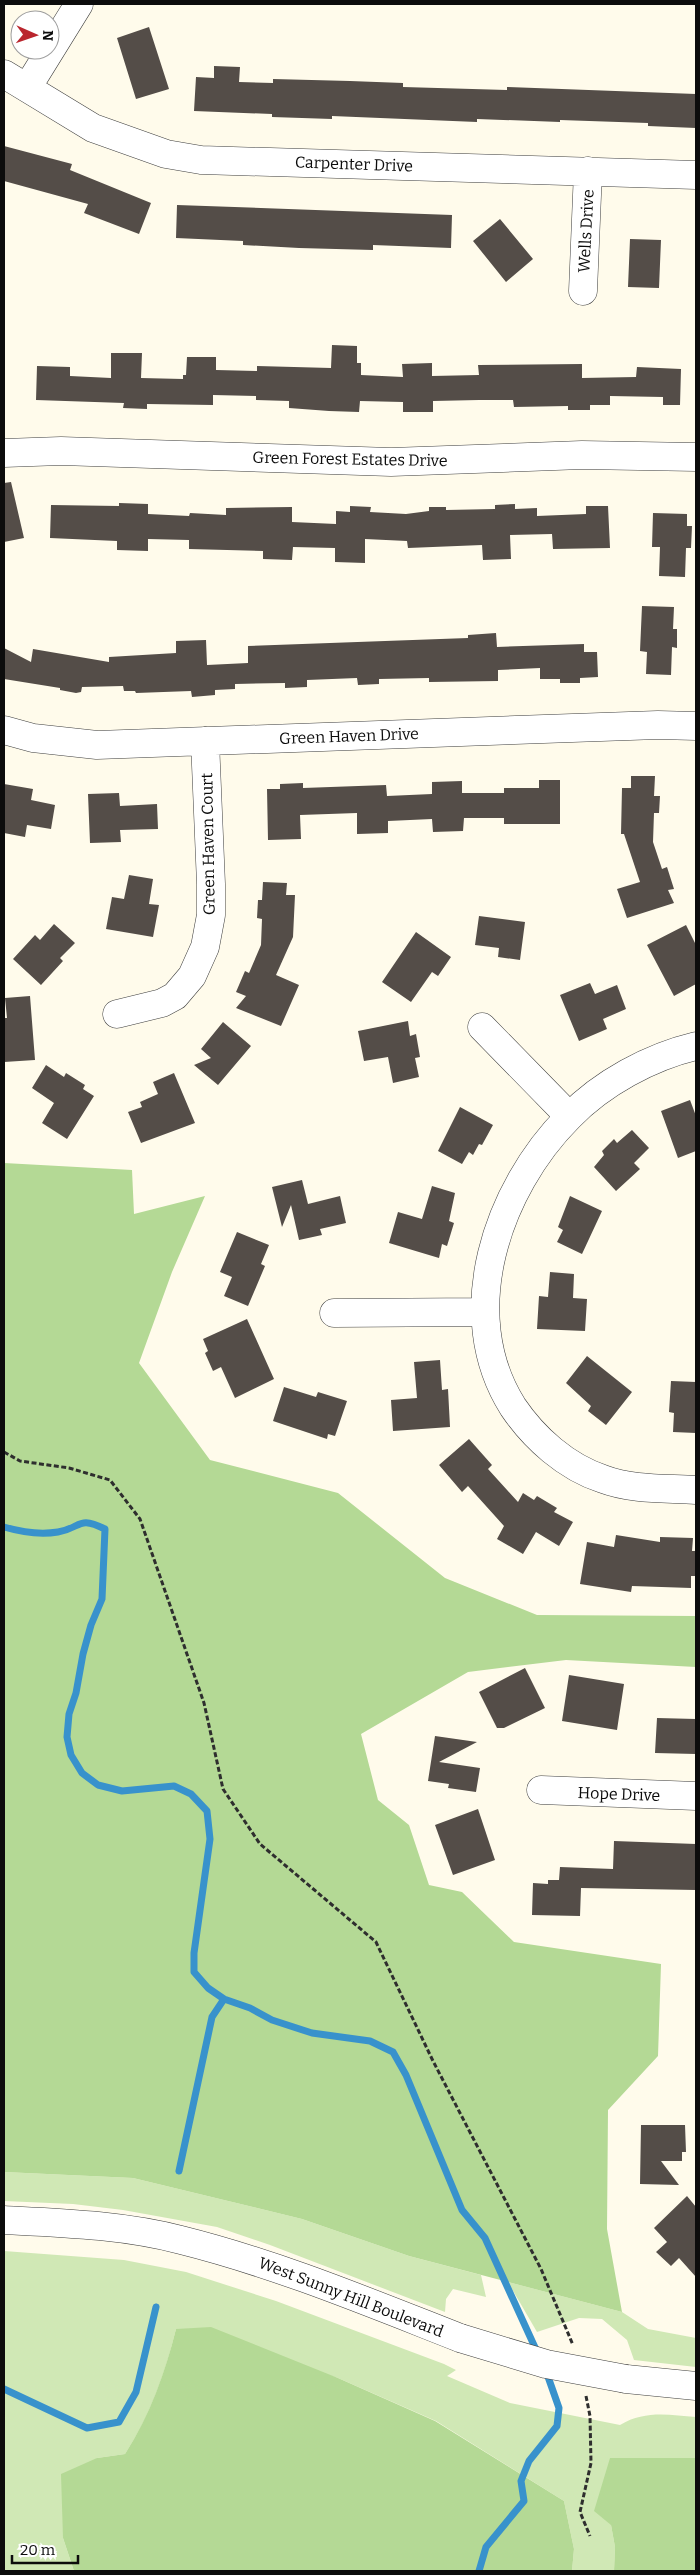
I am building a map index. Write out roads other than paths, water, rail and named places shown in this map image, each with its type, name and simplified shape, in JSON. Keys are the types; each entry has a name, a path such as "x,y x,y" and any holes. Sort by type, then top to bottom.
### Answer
{"street":[{"path":"27,88 79,4"},
{"name":"Carpenter Drive","path":"4,74 93,128 166,154 201,160 696,175"},
{"name":"Wells Drive","path":"583,291 588,171"},
{"name":"Green Forest Estates Drive","path":"4,453 61,451 390,462 582,455 696,457"},
{"name":"Green Haven Drive","path":"4,730 33,738 97,745 658,725 696,726"},
{"name":"Green Haven Court","path":"117,1014 162,1003 175,996 192,976 205,946 211,915 211,892 205,741"},
{"path":"482,1027 569,1116"},
{"path":"696,1046 654,1061 623,1076 594,1094 569,1116 529,1166 512,1196 499,1230 490,1264 484,1312 492,1363 505,1394 520,1418 543,1443 571,1464 602,1479 635,1487 696,1490"},
{"path":"334,1313 484,1312"},
{"name":"Hope Drive","path":"541,1790 696,1796"},
{"name":"West Sunny Hill Boulevard","path":"4,2220 116,2228 179,2239 291,2272 460,2338 546,2364 626,2379 696,2386"}],"waterway":[{"path":"4,1527 31,1532 51,1533 89,1523 105,1529 102,1599 91,1625 83,1654 76,1693 69,1714 67,1737 71,1755 82,1773 98,1785 122,1791 174,1786 191,1794 207,1811 210,1839 194,1953 194,1972 208,1988 224,1999 250,2008 272,2020 312,2033 370,2041 393,2052 406,2075 462,2210 485,2238 538,2354"},
{"path":"179,2171 212,2017 224,1999"},
{"path":"4,2389 87,2428 119,2422 136,2392 156,2307"},
{"path":"479,2571 486,2547 524,2501 521,2481 529,2461 557,2426 559,2408 546,2371"}]}
